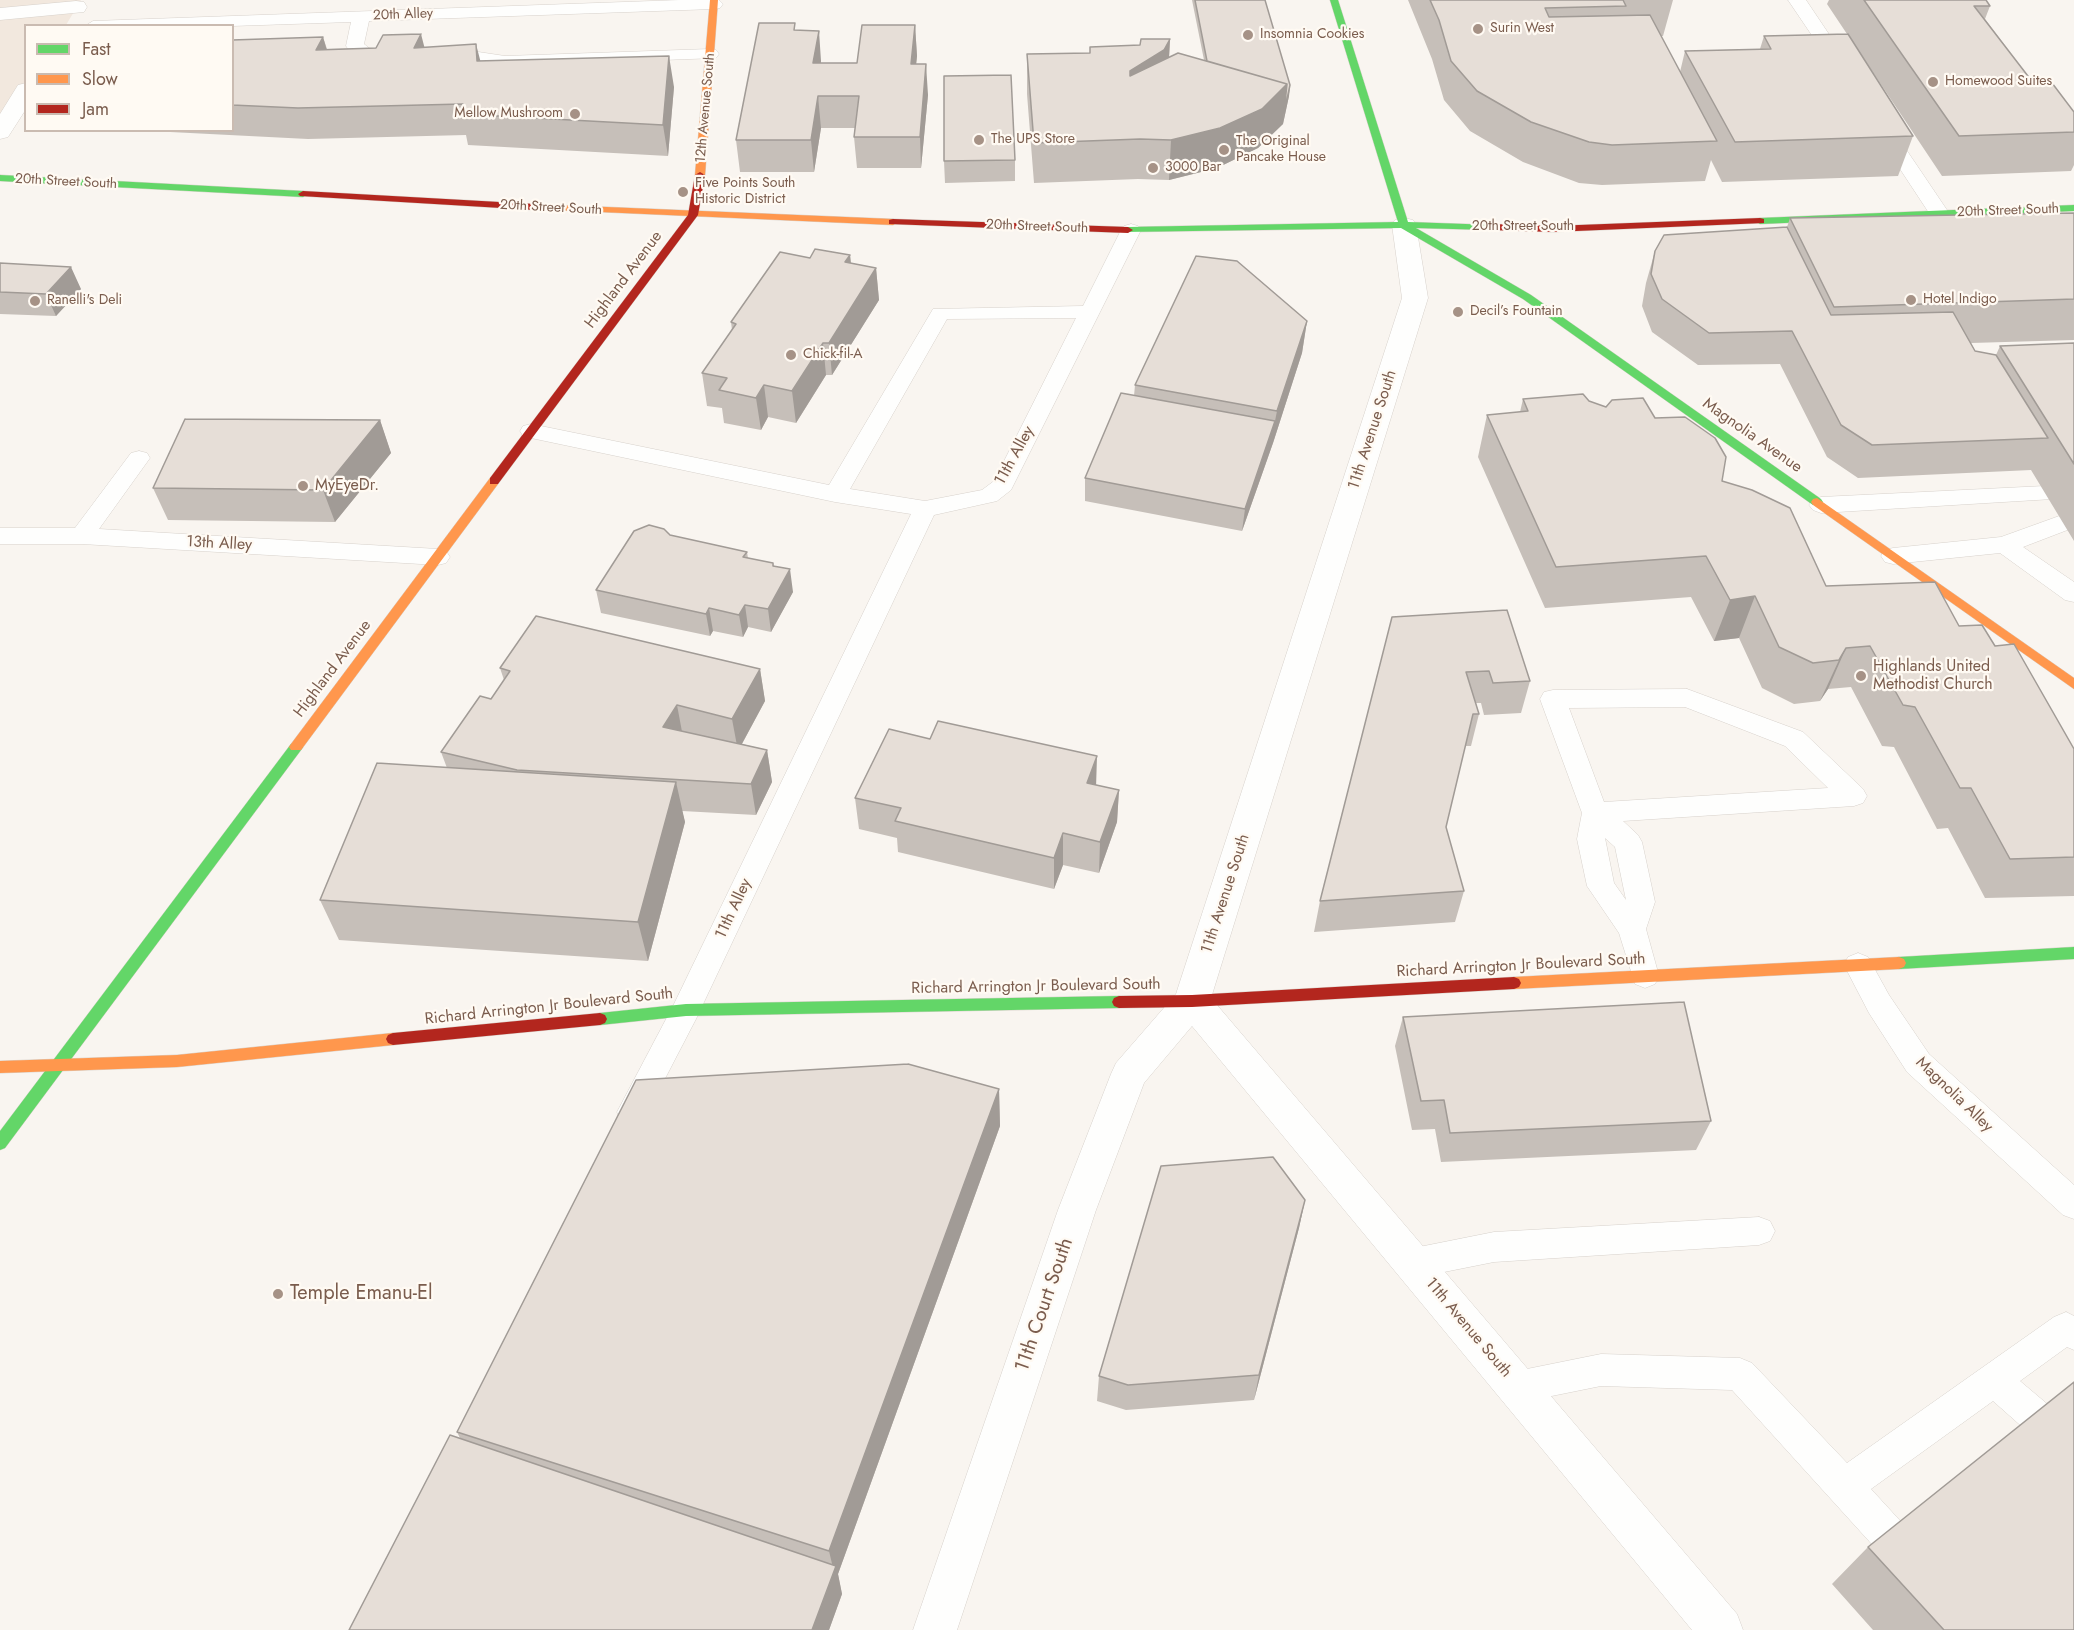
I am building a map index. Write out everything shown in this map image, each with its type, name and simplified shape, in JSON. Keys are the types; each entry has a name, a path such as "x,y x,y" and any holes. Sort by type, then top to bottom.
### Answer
{"street":[{"name":"11th Avenue South","path":"1334,0 1404,225 1415,298 1192,1001 1721,1630"},
{"name":"12th Avenue South","path":"693,215 700,174 714,2"},
{"path":"0,14 74,11"},
{"path":"0,132 24,93"},
{"name":"20th Street South","path":"0,178 693,215 1131,230 1404,225 1553,229 2074,208"},
{"name":"Highland Avenue","path":"0,1143 693,215"},
{"name":"Magnolia Avenue","path":"1404,225 1527,297 2074,684"},
{"name":"Richard Arrington Jr Boulevard South","path":"0,1067 59,1063 177,1061 686,1010 1192,1001 2074,953"},
{"name":"11th Court South","path":"935,1630 1077,1210 1129,1074 1192,1001"}],"lane":[{"path":"1797,0 1849,78"},
{"name":"20th Alley","path":"148,24 714,2"},
{"path":"361,16 355,46 370,57 405,56"},
{"path":"305,40 312,18"},
{"path":"429,56 465,55 505,61 710,54"},
{"path":"1874,116 1939,213"},
{"name":"11th Alley","path":"620,1136 686,1010 925,509 989,496 1003,485 1131,230"},
{"path":"835,494 939,313 1090,312"},
{"path":"531,431 835,494 925,509"},
{"path":"82,536 139,458"},
{"path":"1821,505 2045,494"},
{"path":"1893,556 2004,545 2062,523"},
{"name":"13th Alley","path":"0,536 82,536 438,557"},
{"path":"2004,545 2074,594"},
{"path":"1595,813 1854,796 1794,739 1687,698 1553,699 1595,813 1591,839 1601,886 1632,929 1645,976"},
{"name":"Magnolia Alley","path":"1858,964 1879,1004 1918,1063 2074,1205"},
{"path":"1414,1263 1494,1247 1759,1231"},
{"path":"1845,1485 2066,1328 2074,1334"},
{"path":"1517,1387 1601,1370 1740,1374 1845,1485 1891,1538"},
{"path":"1993,1379 2040,1420"}],"shaded area":[{"path":"0,0 81,0 67,24 24,24 24,93 0,133"}],"building":[{"path":"1195,0 1265,0 1290,85 1284,113 1287,84 1207,61"},
{"path":"1430,0 1623,0 1626,6 1545,8 1549,17 1650,15 1717,141 1612,145 1589,142 1531,122 1477,91 1451,61 1439,20"},
{"path":"1864,0 1986,0 1990,6 1974,6 2031,80 2049,79 2074,112 2074,132 1959,136"},
{"path":"759,23 795,23 794,30 819,31 813,63 857,63 862,25 915,25 911,64 926,64 920,137 854,137 859,96 818,96 811,140 736,140"},
{"path":"421,34 414,48 476,44 477,61 669,56 663,125 460,114 463,104 298,108 234,105 234,40 323,37 316,50 376,48 383,35"},
{"path":"1848,34 1913,136 1735,142 1685,51 1771,49 1764,36"},
{"path":"1141,39 1170,39 1164,50 1130,71 1130,76 1178,53 1287,84 1262,109 1220,128 1171,140 1034,143 1027,54 1090,53 1090,47 1140,45"},
{"name":"The UPS Store","path":"1011,75 1015,160 944,161 944,76"},
{"path":"2074,213 2074,299 1834,307 1790,218"},
{"path":"1787,227 1831,315 1953,312 1975,351 1996,355 2048,438 1872,445 1841,425 1792,331 1709,333 1662,299 1651,274 1655,251 1664,235"},
{"name":"Chick-fil-A","path":"815,249 850,255 845,262 876,268 829,343 823,343 792,391 764,385 756,398 719,390 727,378 702,373 736,324 731,322 780,252 810,258"},
{"path":"1196,256 1237,261 1307,321 1277,411 1135,385"},
{"path":"0,263 71,267 46,294 0,292"},
{"path":"2074,343 2074,464 2000,346"},
{"path":"1121,393 1275,421 1245,509 1085,478"},
{"name":"Highlands United Methodist Church","path":"1583,394 1589,401 1606,407 1612,400 1643,398 1655,418 1685,417 1715,438 1726,457 1722,481 1752,490 1790,508 1826,586 1935,582 1959,626 1982,625 1995,646 2014,644 2074,749 2074,857 2010,859 1971,788 1960,788 1915,707 1903,705 1870,646 1846,648 1839,660 1813,663 1779,647 1755,596 1730,600 1706,556 1556,567 1487,415 1528,411 1523,399"},
{"path":"185,419 380,420 323,490 153,488"},
{"path":"649,525 664,529 670,535 747,552 743,557 790,569 768,609 745,605 739,615 709,608 706,614 596,590 634,531"},
{"path":"1507,610 1530,681 1493,683 1489,671 1466,672 1479,714 1473,714 1446,827 1464,891 1320,901 1392,617"},
{"path":"536,616 760,669 732,719 677,705 663,727 767,750 751,784 517,770 441,752 480,696 491,699 510,671 500,668"},
{"path":"938,721 1097,756 1087,783 1119,790 1100,842 1063,833 1054,858 895,821 901,808 855,798 889,729 930,739"},
{"path":"377,763 676,782 638,922 320,900"},
{"path":"1684,1002 1711,1121 1450,1133 1444,1100 1421,1101 1403,1017"},
{"path":"908,1064 999,1089 829,1551 457,1432 636,1080"},
{"path":"1273,1157 1305,1200 1259,1375 1128,1385 1099,1376 1161,1166"},
{"path":"2074,1382 2074,1630 1944,1630 1868,1547"},
{"path":"450,1435 836,1566 812,1630 349,1630"}],"traffic: fast":[{"path":"1334,0 1404,225"},
{"path":"0,178 303,194"},
{"path":"1760,221 2074,208"},
{"path":"1128,230 1404,225 1490,227"},
{"path":"1405,226 1527,297 1817,502"},
{"path":"0,1143 296,747"},
{"path":"1899,963 2074,953"},
{"path":"600,1019 686,1010 1119,1002"}],"traffic: slow":[{"path":"700,175 714,0"},
{"path":"535,207 893,222"},
{"path":"296,747 494,481"},
{"path":"1817,502 2074,684"},
{"path":"1514,983 1899,963"},
{"path":"0,1067 177,1061 393,1039"}],"traffic: jam":[{"path":"494,481 693,215 700,175"},
{"path":"303,194 535,207"},
{"path":"1490,227 1553,229 1760,221"},
{"path":"893,222 1128,230"},
{"path":"1119,1002 1192,1001 1514,983"},
{"path":"393,1039 600,1019"}],"place":[{"name":"Surin West","path":"1478,29"},
{"name":"Insomnia Cookies","path":"1248,35"},
{"name":"Homewood Suites","path":"1933,82"},
{"name":"Mellow Mushroom","path":"575,114"},
{"name":"The UPS Store","path":"979,140"},
{"name":"The Original Pancake House","path":"1224,150"},
{"name":"3000 Bar","path":"1153,168"},
{"name":"Five Points South Historic District","path":"683,192"},
{"name":"Hotel Indigo","path":"1911,300"},
{"name":"Ranelli's Deli","path":"35,301"},
{"name":"Decil’s Fountain","path":"1458,312"},
{"name":"Chick-fil-A","path":"791,355"},
{"name":"MyEyeDr.","path":"303,486"},
{"name":"Highlands United Methodist Church","path":"1861,676"},
{"name":"Temple Emanu-El","path":"278,1294"}]}
